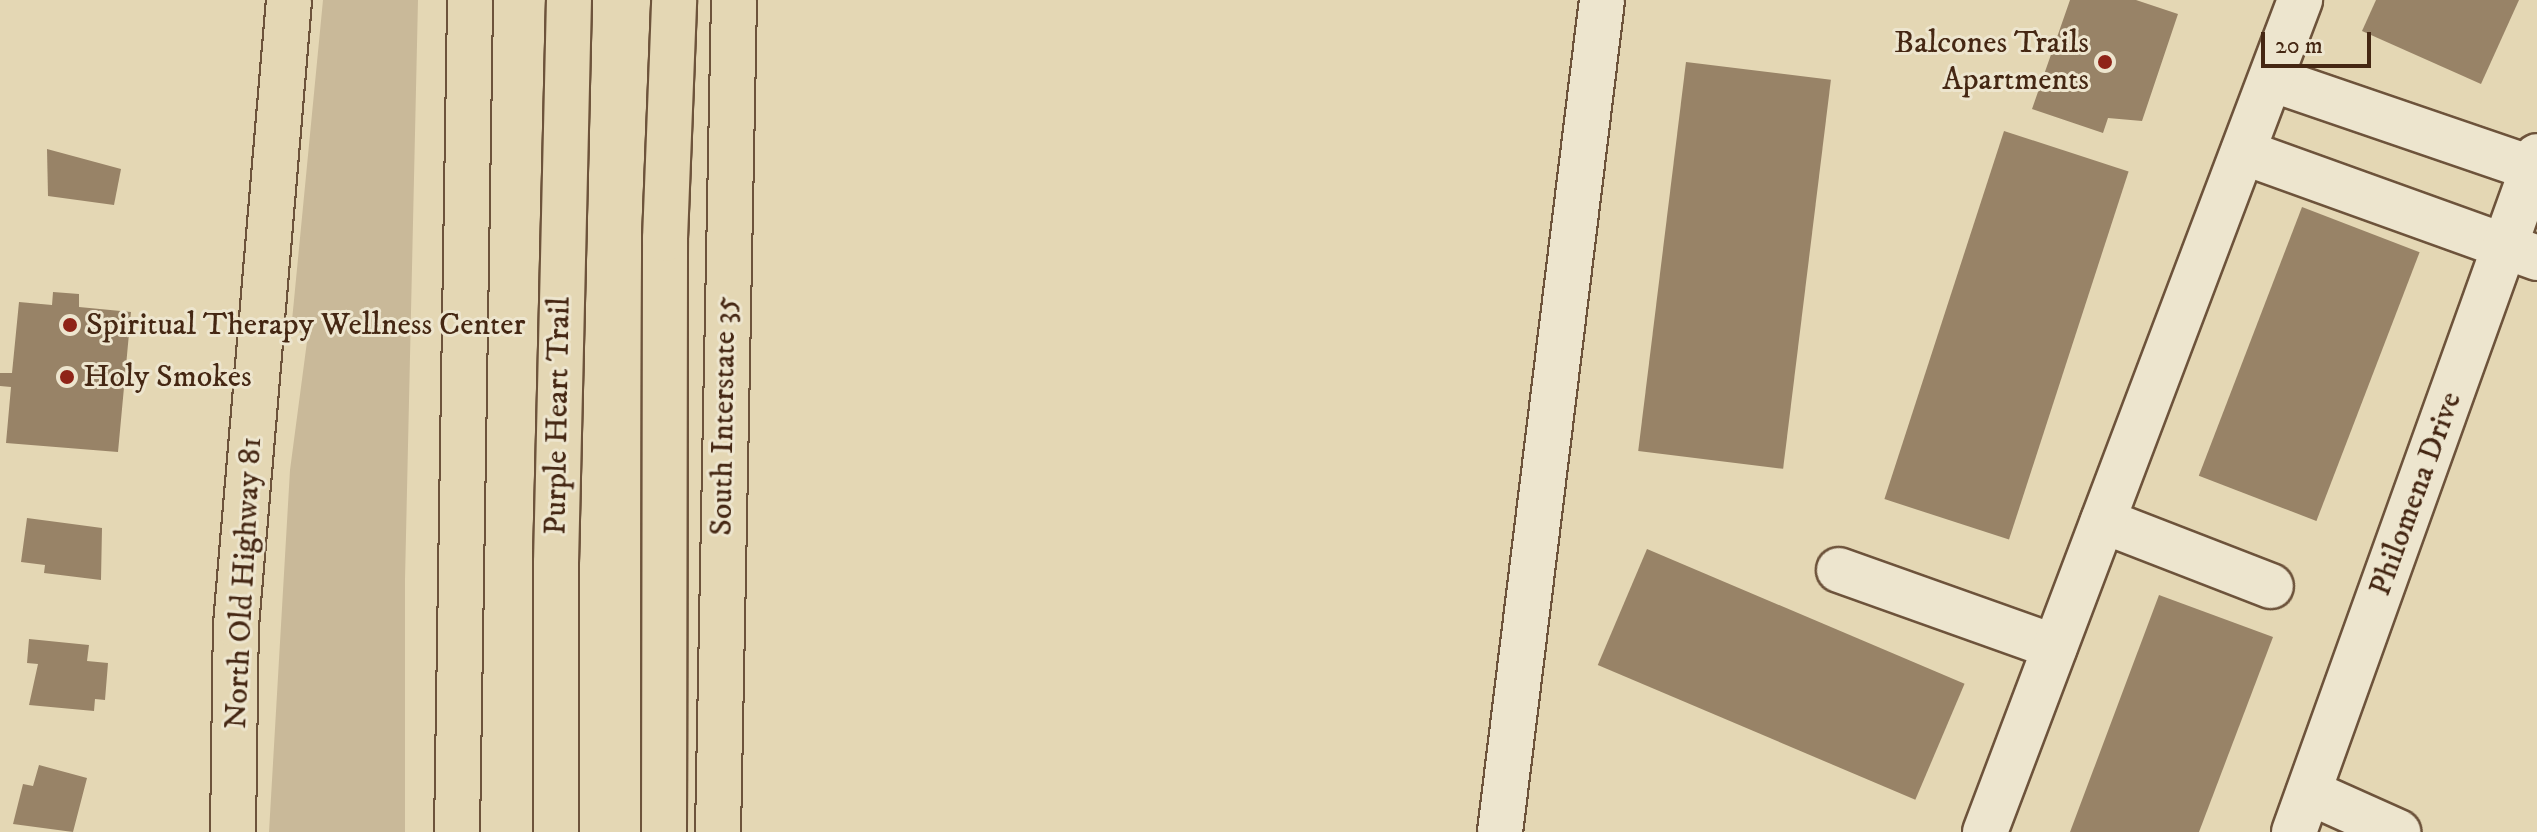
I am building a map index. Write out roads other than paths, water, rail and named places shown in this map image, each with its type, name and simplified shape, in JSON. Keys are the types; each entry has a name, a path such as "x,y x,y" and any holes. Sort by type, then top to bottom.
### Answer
{"main road":[{"name":"North Old Highway 81","path":"233,832 236,625 289,0"},
{"path":"457,832 470,0"},
{"name":"Purple Heart Trail","path":"556,832 556,547 569,0"},
{"path":"664,832 665,239 674,0"},
{"name":"South Interstate 35","path":"718,832 734,0"}],"street":[{"path":"1500,832 1602,0"},
{"path":"1985,832 2300,0"},
{"path":"2271,79 2535,165"},
{"path":"2243,152 2521,252"},
{"name":"Philomena Drive","path":"2294,832 2521,252 2535,165"},
{"path":"2103,521 2271,586"},
{"path":"1839,570 2055,647"},
{"path":"2309,792 2398,832"}],"place":[{"name":"Balcones Trails Apartments","path":"2105,62"},
{"name":"Spiritual Therapy Wellness Center","path":"70,325"},
{"name":"Holy Smokes","path":"67,377"}]}
